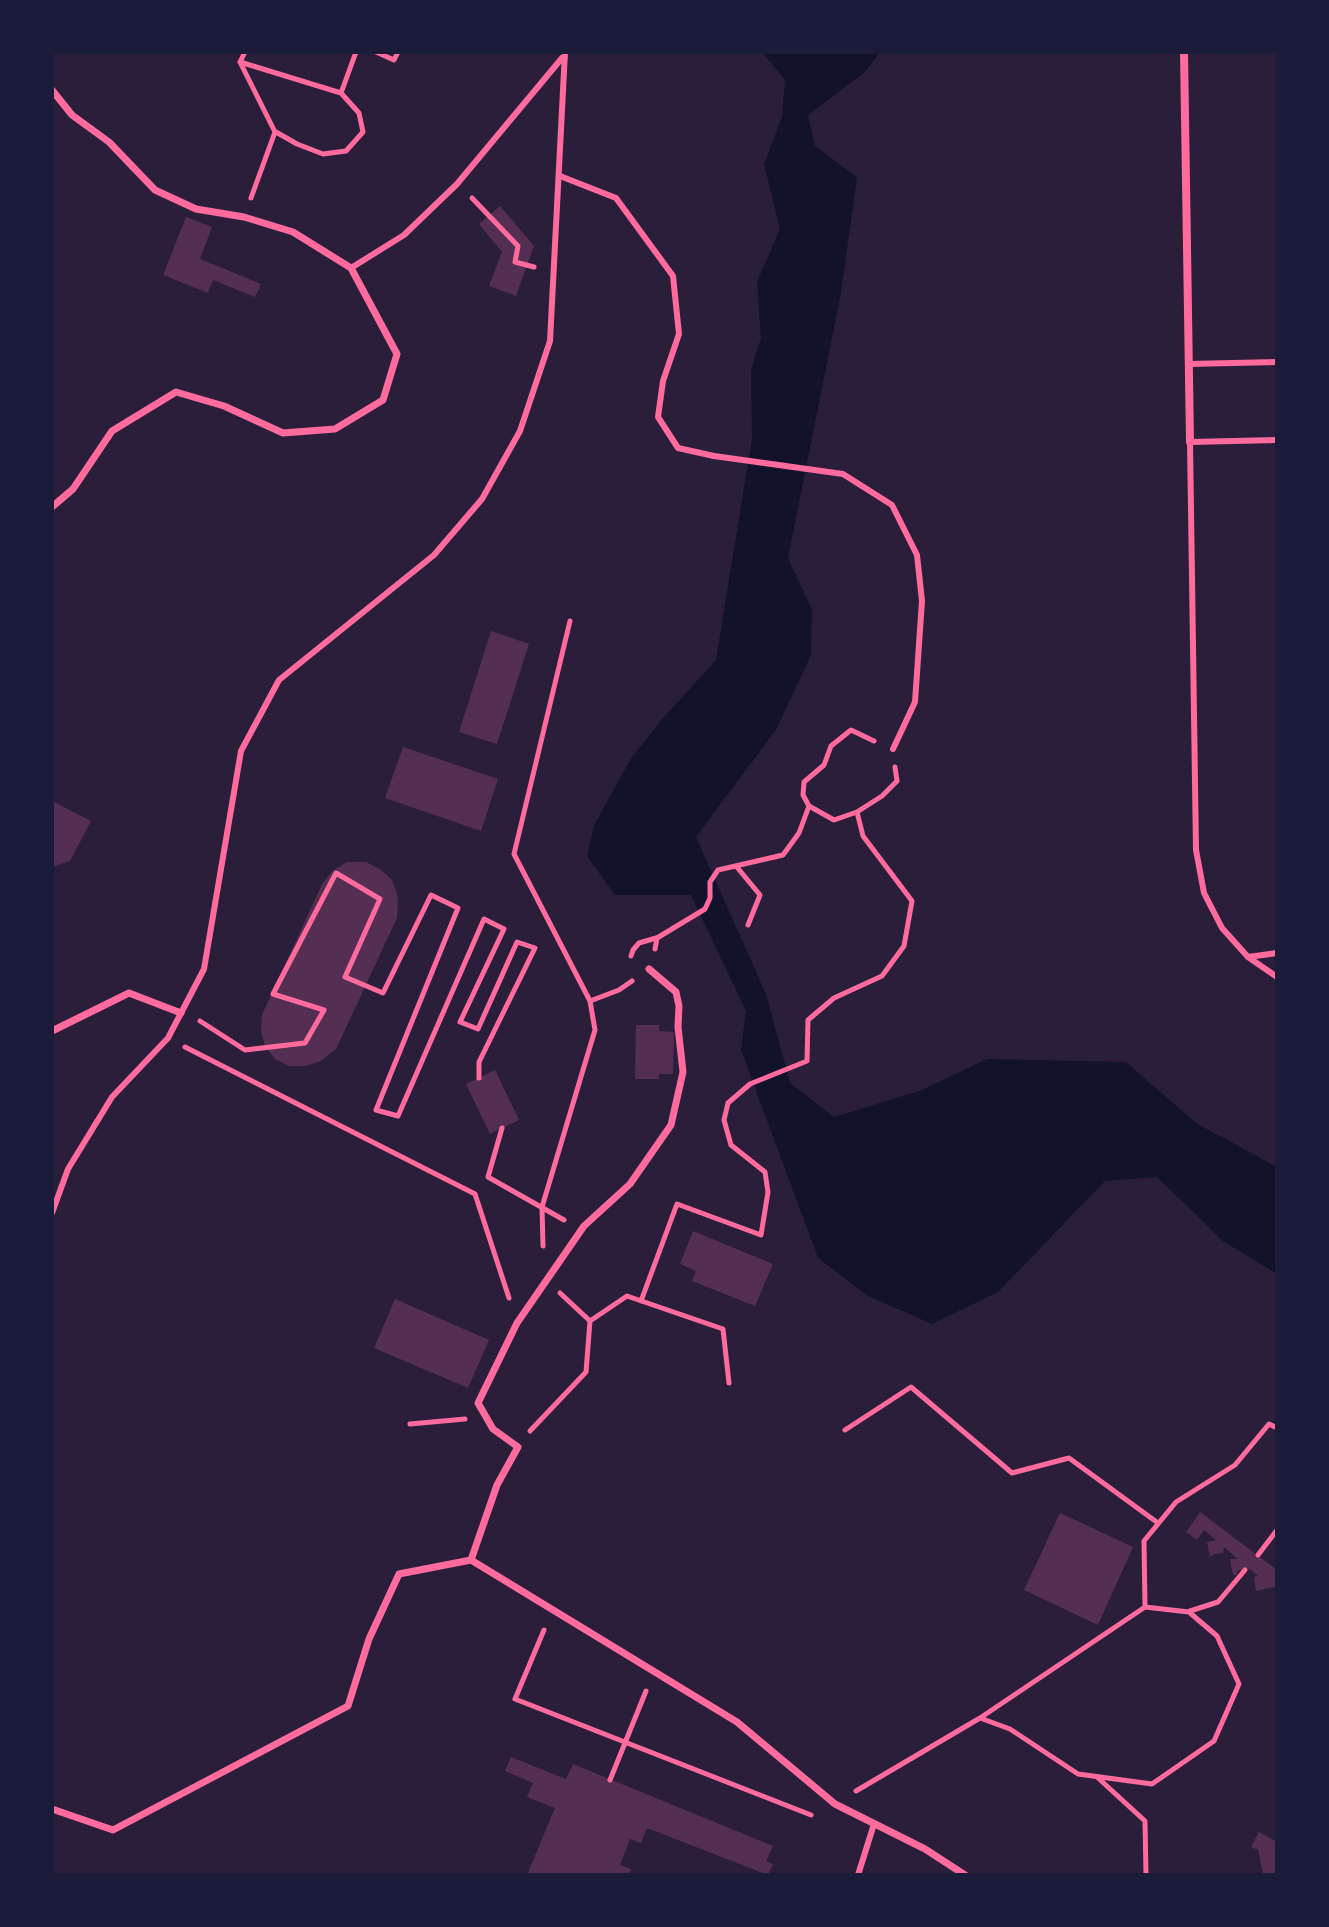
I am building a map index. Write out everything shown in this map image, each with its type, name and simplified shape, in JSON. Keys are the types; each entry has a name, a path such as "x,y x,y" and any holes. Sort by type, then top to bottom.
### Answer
{"street":[{"path":"1184,52 1190,442"},
{"path":"52,90 72,115 109,142 155,190 196,209 244,217 293,232 351,268 397,354 383,400 335,429 283,433 224,406 176,392 112,431 73,489 52,507"},
{"path":"471,1560 497,1485 518,1447 493,1429 478,1403 517,1323 589,1219 630,1184 671,1125 683,1072 679,1006 676,992 649,969"},
{"path":"52,1031 129,993 181,1013"},
{"path":"52,1809 113,1830 348,1706 369,1639 399,1574 471,1560 737,1722 835,1804 925,1849 965,1875"}],"lane":[{"path":"52,1213 68,1169 112,1097 168,1038 204,969 241,751 279,680 434,555 482,499 520,431 550,341 564,55"},
{"path":"351,268 404,235 457,184 564,55"},
{"path":"560,176 616,198 673,276 679,334 663,381 658,417 678,448 843,474 892,505 917,555 922,601 915,702 893,749"},
{"path":"1189,364 1277,362"},
{"path":"1277,440 1190,442 1196,850 1204,893 1222,928 1248,957 1277,977"},
{"path":"1248,957 1277,953"},
{"path":"858,1875 874,1824"}],"path":[{"path":"240,62 245,52"},
{"path":"341,93 356,52"},
{"path":"376,52 394,60 398,52"},
{"path":"240,62 341,93 359,113 363,132 346,151 323,154 275,132 240,62"},
{"path":"244,217 275,132"},
{"path":"457,184 490,214 518,246 515,262 554,273"},
{"path":"518,1447 537,1421 586,1372 590,1321 562,1293 543,1286 542,1207 595,1030 590,1001 514,854 570,621"},
{"path":"851,730 893,749 897,781 882,796 857,812 834,820 809,806 803,795 804,782 824,765 831,746 851,730"},
{"path":"590,1001 619,990 649,969 657,938 705,909 710,898 710,882 718,870 783,855 799,833 809,806"},
{"path":"641,1301 677,1204 761,1235 768,1192 765,1172 731,1145 724,1120 728,1103 750,1084 807,1061 808,1020 834,998 882,976 904,946 912,901 863,836 857,812"},
{"path":"736,866 760,895 748,925"},
{"path":"181,1013 210,1026 245,1050 305,1043 324,1010 273,994 336,873 380,899 345,977 383,993 431,895 458,908 376,1110 398,1116 484,919 504,929 460,1022 478,1029 517,942 535,948 479,1062 479,1078"},
{"path":"168,1038 475,1194 517,1323"},
{"path":"502,1128 488,1177 542,1207"},
{"path":"590,1321 627,1296 723,1329 729,1383"},
{"path":"845,1430 911,1387 1012,1473 1069,1458 1158,1523"},
{"path":"410,1424 486,1417"},
{"path":"1145,1607 1144,1541 1176,1502 1235,1465 1269,1424 1277,1428"},
{"path":"1258,1555 1277,1530"},
{"path":"553,1610 515,1699 819,1818 835,1804 980,1718 1145,1607 1189,1612 1218,1602 1245,1570"},
{"path":"980,1718 1010,1729 1078,1774 1152,1784 1214,1741 1239,1684 1217,1636 1189,1612"},
{"path":"610,1780 654,1672"},
{"path":"1097,1777 1145,1821 1146,1875"}],"shaded area":[{"path":"52,52 1277,52 1277,1875 52,1875"},
{"path":"762,52 880,52 865,72 808,115 815,146 857,177 841,293 788,558 812,610 811,655 776,730 696,837 766,994 790,1083 834,1117 922,1090 987,1059 1126,1062 1196,1123 1277,1167 1277,1274 1223,1241 1157,1177 1105,1181 998,1292 932,1324 868,1296 818,1258 741,1050 746,1011 691,895 615,895 587,856 594,825 632,757 716,660 752,438 751,369 761,338 757,282 780,229 764,164 782,117 785,80"}],"building":[{"path":"500,206 534,246 516,296 489,286 502,252 479,224"},
{"path":"186,217 212,227 200,259 261,284 255,297 213,280 208,293 163,275"},
{"path":"491,631 529,644 497,744 459,732"},
{"path":"403,747 498,779 481,831 385,798"},
{"path":"52,801 91,821 70,861 52,867"},
{"path":"347,862 366,862 392,880 398,897 397,918 336,1049 321,1061 305,1066 289,1066 275,1059 265,1046 261,1031 262,1015 322,884 332,871"},
{"path":"636,1025 659,1025 659,1031 674,1032 673,1074 659,1074 659,1079 635,1079"},
{"path":"495,1070 519,1120 490,1134 466,1084"},
{"path":"693,1231 773,1264 755,1306 692,1281 696,1271 680,1264"},
{"path":"395,1299 489,1340 468,1388 374,1348"},
{"path":"1200,1512 1277,1570 1277,1590 1274,1587 1256,1591 1254,1577 1258,1576 1250,1569 1237,1571 1237,1575 1233,1575 1230,1559 1238,1559 1224,1547 1223,1553 1210,1557 1207,1542 1216,1540 1204,1530 1197,1540 1186,1532"},
{"path":"1060,1513 1133,1547 1098,1625 1024,1590"},
{"path":"511,1757 566,1779 573,1764 773,1846 766,1861 773,1864 768,1875 647,1828 641,1843 630,1839 620,1865 631,1869 628,1875 527,1875 555,1808 527,1797 533,1783 505,1771"},
{"path":"1259,1832 1277,1842 1277,1875 1261,1875 1258,1850 1251,1847"}]}
